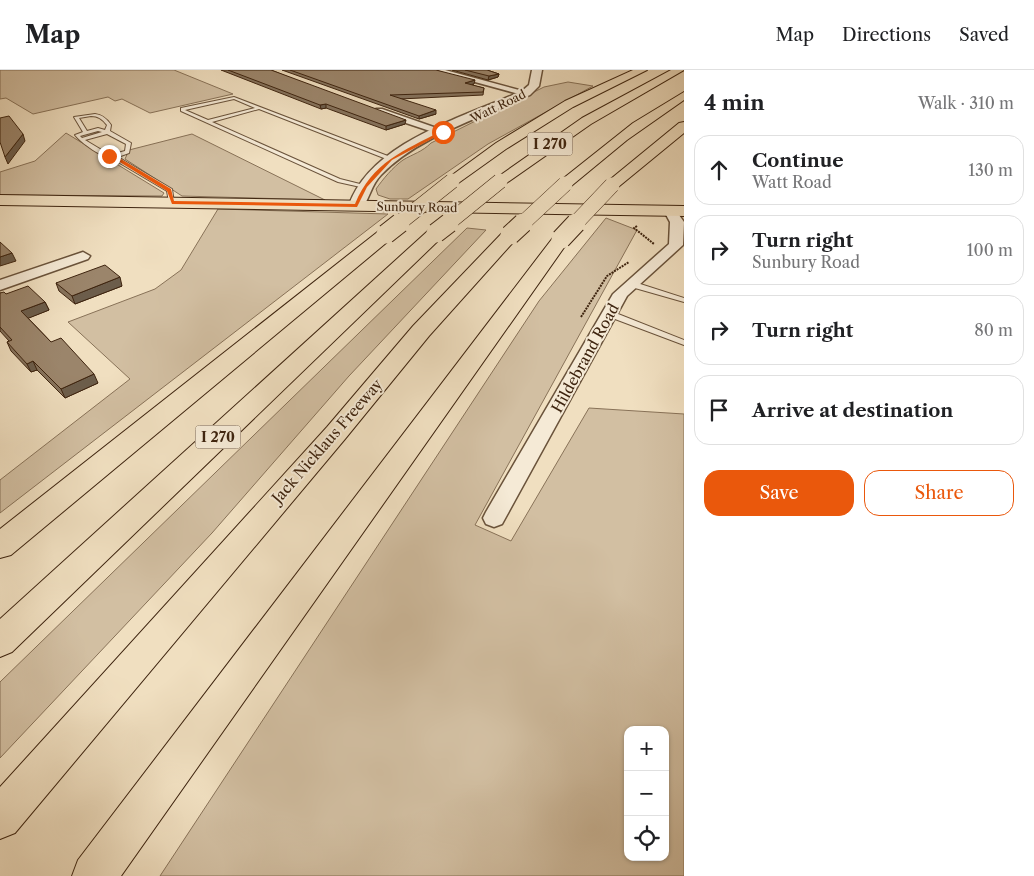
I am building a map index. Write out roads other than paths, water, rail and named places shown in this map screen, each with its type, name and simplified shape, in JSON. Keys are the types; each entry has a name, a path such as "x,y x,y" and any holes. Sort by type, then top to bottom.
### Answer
{"main road":[{"path":"0,546 452,181 501,146 569,104 642,70"},
{"name":"I 270","path":"0,640 436,233 500,181 550,145 614,104 679,70"},
{"name":"Jack Nicklaus Freeway","path":"0,818 336,433 422,331 510,235 597,155 658,111 684,95"},
{"path":"94,876 561,239 612,184 684,126"},
{"name":"Sunbury Road","path":"0,200 677,211"}],"street":[{"path":"436,70 526,93"},
{"name":"Watt Road","path":"357,205 365,186 391,159 526,93 534,86 537,70"},
{"path":"373,108 443,132"},
{"name":"Hildebrand Road","path":"494,518 621,294 676,245 677,211"},
{"path":"0,284 83,256"}],"lane":[{"path":"365,186 338,180 183,111 183,109 228,98 391,159"},
{"path":"208,122 259,108"},
{"path":"81,140 107,132 110,125 104,116 98,114 76,116 86,131"},
{"path":"114,157 127,152 130,146 117,136 98,129 77,134 81,140 170,190 172,202"},
{"path":"631,284 684,300"},
{"path":"610,314 684,343"}]}
